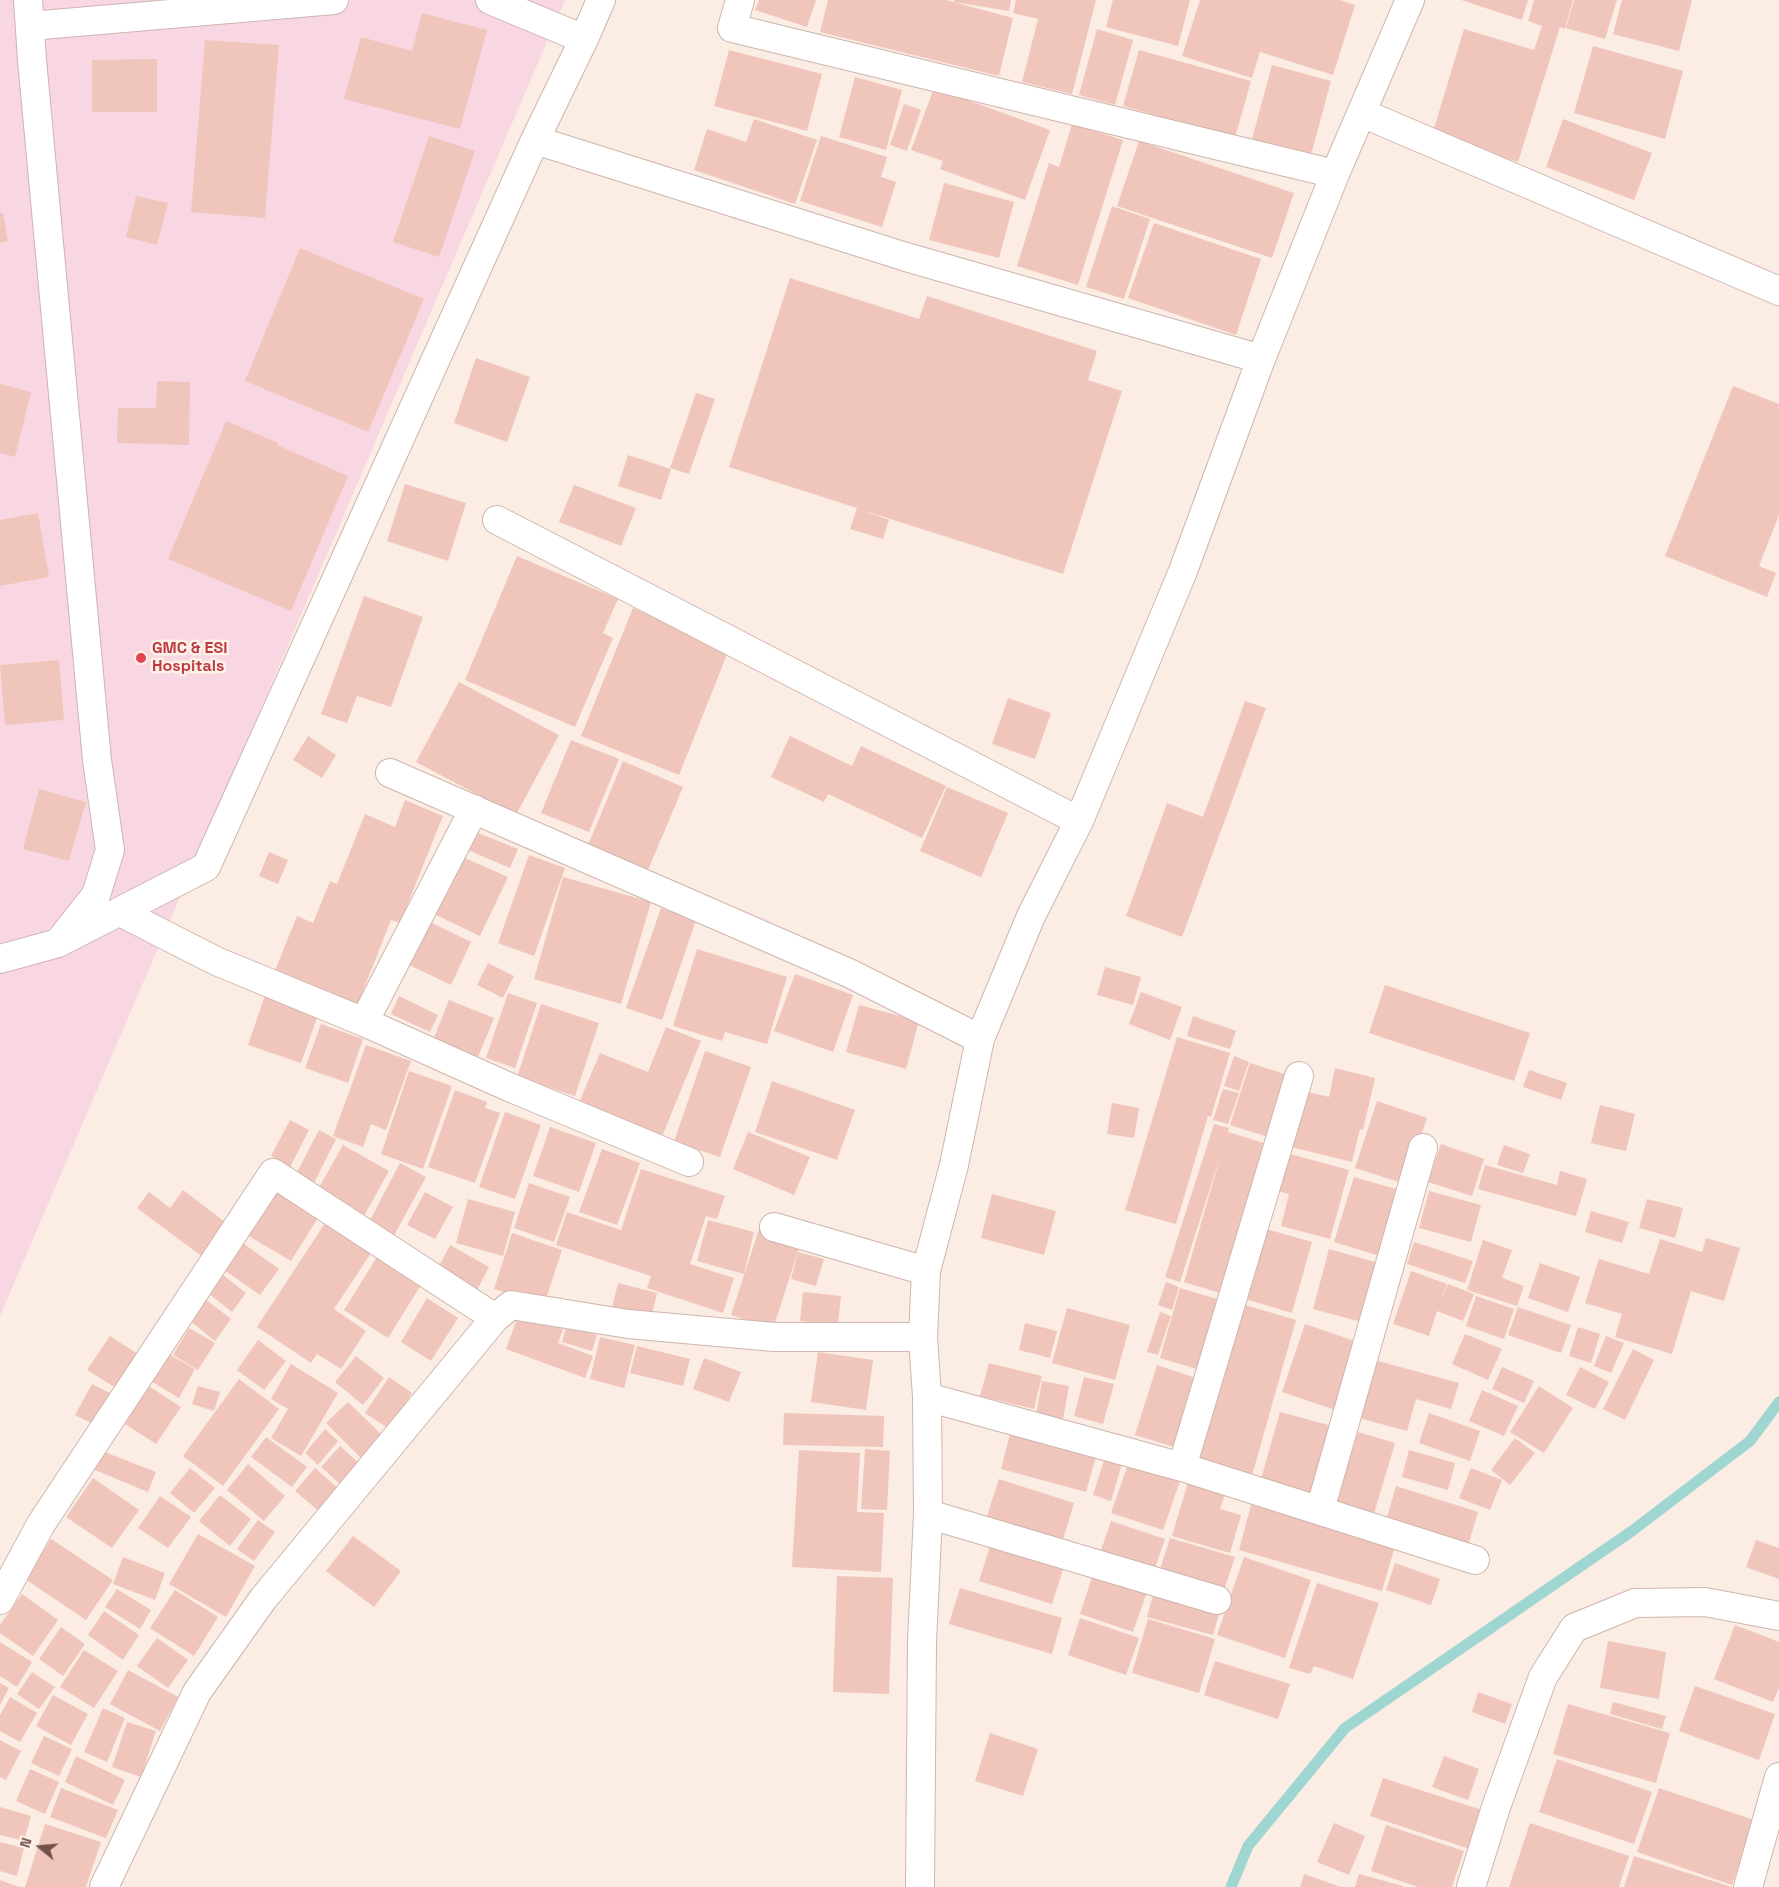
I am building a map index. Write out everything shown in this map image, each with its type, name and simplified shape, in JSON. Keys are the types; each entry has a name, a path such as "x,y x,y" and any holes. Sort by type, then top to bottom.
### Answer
{"street":[{"path":"58,943 96,895 110,850 96,750 29,13 334,0"},
{"path":"490,0 584,39"},
{"path":"0,959 58,943 206,868 534,140 584,39 601,0"},
{"path":"740,0 732,28 1336,174"},
{"path":"920,1887 922,1642 928,1514 927,1397 923,1337 926,1271 954,1165 980,1039 1031,916 1079,821 1183,571 1262,359 1336,174 1410,0"},
{"path":"1362,113 1779,291"},
{"path":"534,140 906,257 1262,359"},
{"path":"497,520 1079,821"},
{"path":"390,774 849,973 980,1039"},
{"path":"364,1022 474,809"},
{"path":"120,912 216,961 364,1022 509,1087 689,1162"},
{"path":"1182,1467 1299,1076"},
{"path":"1320,1510 1423,1148"},
{"path":"0,1600 41,1524 273,1173 495,1318"},
{"path":"774,1227 926,1271"},
{"path":"104,1887 198,1692 263,1599 495,1318 511,1305 628,1324 774,1338 923,1337"},
{"path":"927,1397 1182,1467 1475,1560"},
{"path":"928,1514 1217,1600"},
{"path":"1471,1887 1496,1807 1543,1677 1574,1628 1635,1603 1705,1602 1779,1616"},
{"path":"1748,1887 1779,1777"}],"shaded area":[{"name":"GMC & ESI Hospitals","path":"0,0 565,0 0,1316"}],"building":[{"path":"759,0 816,0 807,27 755,10"},
{"path":"828,0 946,0 1013,18 999,76 820,32"},
{"path":"954,0 1011,0 1009,11 954,2"},
{"path":"1016,0 1096,0 1072,94 1022,82 1038,19 1013,13"},
{"path":"1113,0 1190,0 1178,46 1106,27"},
{"path":"1200,0 1340,0 1355,5 1333,75 1260,52 1252,78 1182,56"},
{"path":"1461,0 1528,0 1522,20"},
{"path":"1534,0 1573,0 1565,29 1560,27 1518,162 1432,135 1464,29 1534,50 1542,26 1528,21"},
{"path":"1574,0 1617,0 1605,39 1566,28"},
{"path":"1622,0 1692,0 1679,51 1613,34"},
{"path":"422,13 487,30 460,129 344,99 361,37 412,51"},
{"path":"1097,29 1133,40 1115,105 1079,95"},
{"path":"205,40 279,45 265,218 191,212"},
{"path":"1593,46 1683,71 1665,139 1574,113"},
{"path":"729,50 822,74 807,131 714,106"},
{"path":"1139,50 1251,81 1235,138 1123,106"},
{"path":"157,59 157,112 92,112 92,60"},
{"path":"1272,65 1331,81 1311,155 1252,139"},
{"path":"855,77 902,90 886,150 839,137"},
{"path":"934,88 1050,130 1025,200 940,169 943,161 911,150"},
{"path":"904,104 921,110 907,151 890,145"},
{"path":"754,119 817,140 795,204 694,170 707,129 746,142"},
{"path":"1563,119 1652,153 1634,200 1546,167"},
{"path":"1072,124 1123,140 1078,285 1017,266 1049,163 1059,167"},
{"path":"429,136 475,151 439,257 393,242"},
{"path":"821,136 887,157 881,177 896,182 882,227 800,201"},
{"path":"1139,141 1294,193 1272,258 1117,206"},
{"path":"944,183 1014,202 999,258 929,240"},
{"path":"136,196 168,203 157,245 126,237"},
{"path":"1112,206 1150,219 1124,299 1086,287"},
{"path":"0,213 3,213 8,241 0,243"},
{"path":"1154,223 1261,259 1236,335 1128,298"},
{"path":"300,248 424,299 368,432 245,381"},
{"path":"790,278 919,319 927,296 1097,351 1088,380 1122,391 1063,574 859,509 889,520 883,539 850,529 857,508 729,467"},
{"path":"476,358 530,377 507,442 454,423"},
{"path":"157,381 190,382 189,445 117,443 118,408 156,408"},
{"path":"0,384 31,392 15,457 0,453"},
{"path":"1733,386 1779,404 1779,515 1759,566 1776,573 1767,597 1665,556"},
{"path":"696,393 715,399 689,474 670,468"},
{"path":"226,421 348,476 291,611 168,559"},
{"path":"628,455 671,469 661,500 618,486"},
{"path":"405,484 466,503 448,561 387,541"},
{"path":"574,485 636,508 621,546 559,522"},
{"path":"38,513 49,577 0,586 0,520"},
{"path":"517,556 618,599 603,633 613,638 575,727 465,680"},
{"path":"364,596 423,617 391,707 357,696 347,723 321,714"},
{"path":"633,608 730,647 679,775 581,736"},
{"path":"59,660 64,720 5,725 0,665"},
{"path":"459,682 559,735 516,815 416,762"},
{"path":"1008,698 1051,713 1035,759 992,744"},
{"path":"1245,701 1266,708 1182,937 1126,916 1167,803 1203,817"},
{"path":"308,736 336,755 322,778 293,760"},
{"path":"790,736 852,766 861,746 946,786 922,838 828,794 824,802 771,777"},
{"path":"571,740 619,759 589,832 541,813"},
{"path":"623,761 683,787 648,870 588,845"},
{"path":"947,787 1008,813 981,877 920,851"},
{"path":"39,789 86,802 69,861 23,849"},
{"path":"405,800 443,816 400,923 391,920 357,1006 274,973 297,916 313,923 330,881 337,884 365,814 395,827"},
{"path":"476,832 518,849 510,868 468,850"},
{"path":"269,852 288,860 278,884 259,876"},
{"path":"458,855 508,877 480,936 432,913"},
{"path":"529,855 565,868 534,956 498,943"},
{"path":"563,877 651,902 621,1004 534,979"},
{"path":"661,908 696,920 662,1020 626,1008"},
{"path":"422,918 471,942 451,985 401,961"},
{"path":"697,949 787,977 767,1044 725,1032 722,1041 673,1026"},
{"path":"488,963 514,976 503,998 477,985"},
{"path":"1105,967 1141,977 1133,1005 1097,995"},
{"path":"795,974 853,995 833,1052 774,1031"},
{"path":"1385,985 1530,1033 1514,1081 1369,1033"},
{"path":"1141,992 1182,1007 1170,1040 1129,1024"},
{"path":"508,993 537,1003 515,1068 486,1058"},
{"path":"265,995 318,1015 301,1063 248,1045"},
{"path":"399,996 438,1015 430,1032 391,1014"},
{"path":"449,1000 494,1018 478,1057 433,1040"},
{"path":"541,1004 599,1023 575,1096 517,1077"},
{"path":"859,1005 919,1021 906,1069 846,1052"},
{"path":"1193,1016 1236,1031 1230,1049 1187,1036"},
{"path":"321,1024 363,1039 348,1083 305,1068"},
{"path":"666,1027 701,1041 661,1139 578,1105 600,1053 648,1072"},
{"path":"1177,1037 1230,1053 1211,1117 1208,1116 1176,1224 1125,1210"},
{"path":"366,1045 411,1061 386,1130 371,1124 363,1147 333,1136"},
{"path":"705,1051 751,1067 720,1157 674,1142"},
{"path":"1234,1056 1249,1062 1239,1091 1224,1086"},
{"path":"1250,1063 1291,1076 1271,1138 1230,1125"},
{"path":"1335,1068 1375,1078 1363,1130 1360,1129 1352,1162 1287,1146 1301,1090 1329,1097"},
{"path":"1529,1070 1567,1083 1561,1100 1523,1087"},
{"path":"409,1071 452,1086 423,1169 381,1154"},
{"path":"772,1081 855,1110 837,1160 755,1132"},
{"path":"1223,1089 1239,1093 1228,1124 1213,1120"},
{"path":"455,1090 487,1102 485,1108 500,1113 475,1183 428,1167"},
{"path":"1377,1101 1427,1118 1405,1184 1355,1168"},
{"path":"1112,1103 1139,1108 1134,1138 1107,1134"},
{"path":"1600,1105 1635,1114 1626,1151 1591,1143"},
{"path":"505,1112 541,1125 515,1199 479,1187"},
{"path":"290,1120 309,1130 290,1167 271,1156"},
{"path":"1214,1124 1229,1128 1228,1132 1270,1145 1226,1295 1184,1282 1222,1151 1180,1282 1165,1277"},
{"path":"550,1127 596,1143 579,1192 533,1176"},
{"path":"319,1130 336,1139 313,1185 295,1176"},
{"path":"748,1132 810,1157 794,1195 733,1169"},
{"path":"1441,1144 1484,1159 1472,1196 1428,1182"},
{"path":"343,1145 389,1171 364,1216 317,1191"},
{"path":"1504,1145 1530,1154 1523,1173 1497,1165"},
{"path":"602,1149 640,1163 617,1225 579,1212"},
{"path":"1283,1152 1349,1170 1330,1239 1281,1226 1289,1194 1273,1190"},
{"path":"400,1163 426,1177 391,1241 366,1228"},
{"path":"1485,1165 1557,1185 1560,1171 1587,1179 1576,1216 1478,1189"},
{"path":"641,1169 725,1196 717,1219 706,1216 690,1264 734,1278 723,1313 647,1288 651,1276 556,1245 567,1212 621,1230"},
{"path":"1354,1177 1403,1191 1383,1257 1334,1242"},
{"path":"529,1183 570,1197 554,1242 514,1228"},
{"path":"276,1189 319,1216 291,1261 247,1235"},
{"path":"183,1190 229,1225 204,1258 137,1208 149,1192 170,1208"},
{"path":"1429,1191 1481,1205 1471,1242 1419,1228"},
{"path":"425,1192 453,1207 435,1239 407,1225"},
{"path":"992,1194 1056,1211 1044,1255 981,1238"},
{"path":"468,1199 515,1212 503,1256 456,1243"},
{"path":"1647,1199 1683,1208 1675,1238 1639,1228"},
{"path":"1591,1211 1629,1222 1622,1243 1585,1232"},
{"path":"708,1220 754,1232 744,1274 697,1261"},
{"path":"325,1223 371,1253 334,1309 366,1331 341,1369 317,1354 311,1363 257,1327"},
{"path":"1263,1228 1312,1242 1292,1313 1242,1298"},
{"path":"759,1229 801,1242 773,1329 731,1315"},
{"path":"512,1233 562,1250 544,1305 494,1289"},
{"path":"1706,1238 1740,1248 1724,1301 1691,1291 1672,1354 1615,1337 1622,1314 1585,1303 1599,1259 1649,1274 1660,1239 1702,1252"},
{"path":"1483,1240 1512,1250 1502,1278 1524,1286 1517,1306 1467,1290"},
{"path":"240,1241 279,1269 260,1295 221,1268"},
{"path":"1414,1242 1473,1261 1465,1283 1407,1264"},
{"path":"450,1245 489,1267 476,1292 437,1270"},
{"path":"1329,1249 1382,1264 1365,1323 1313,1309"},
{"path":"798,1252 824,1259 816,1286 791,1279"},
{"path":"377,1257 421,1285 388,1338 344,1310"},
{"path":"1540,1263 1580,1277 1568,1312 1528,1298"},
{"path":"1411,1271 1447,1284 1440,1303 1448,1284 1474,1294 1463,1321 1437,1311 1429,1336 1393,1324"},
{"path":"222,1274 246,1293 232,1312 208,1293"},
{"path":"1166,1282 1179,1287 1172,1310 1158,1305"},
{"path":"618,1283 657,1293 651,1318 612,1308"},
{"path":"1180,1288 1224,1301 1203,1371 1160,1358"},
{"path":"803,1292 841,1296 838,1325 800,1321"},
{"path":"1476,1296 1514,1309 1504,1339 1466,1326"},
{"path":"204,1298 231,1319 215,1341 188,1319"},
{"path":"427,1298 458,1318 431,1361 401,1342"},
{"path":"1242,1304 1296,1320 1251,1479 1197,1463"},
{"path":"1518,1307 1571,1325 1561,1353 1508,1335"},
{"path":"1067,1308 1130,1325 1115,1380 1052,1363"},
{"path":"1160,1312 1171,1316 1158,1355 1147,1352"},
{"path":"519,1313 563,1329 558,1343 593,1356 585,1378 506,1349"},
{"path":"1025,1323 1057,1331 1050,1358 1019,1350"},
{"path":"1305,1324 1358,1342 1335,1410 1282,1392"},
{"path":"566,1327 597,1335 592,1351 562,1342"},
{"path":"1578,1327 1600,1334 1591,1363 1569,1356"},
{"path":"189,1328 215,1343 198,1370 173,1355"},
{"path":"1465,1334 1502,1349 1488,1380 1452,1364"},
{"path":"110,1336 138,1354 116,1388 87,1370"},
{"path":"1606,1336 1624,1343 1611,1373 1594,1366"},
{"path":"600,1337 635,1345 624,1388 590,1379"},
{"path":"258,1340 286,1361 264,1390 237,1370"},
{"path":"637,1346 690,1359 683,1386 630,1373"},
{"path":"1633,1349 1654,1360 1625,1420 1603,1409"},
{"path":"165,1352 195,1369 179,1398 149,1380"},
{"path":"818,1352 873,1360 866,1410 811,1402"},
{"path":"356,1356 384,1378 363,1405 335,1382"},
{"path":"704,1358 741,1372 729,1402 693,1389"},
{"path":"1371,1359 1459,1383 1451,1409 1416,1399 1407,1431 1355,1417"},
{"path":"989,1363 1042,1376 1034,1409 980,1396"},
{"path":"291,1364 338,1393 301,1456 271,1438 288,1409 271,1399"},
{"path":"1157,1365 1199,1379 1177,1448 1135,1435"},
{"path":"1502,1367 1534,1381 1524,1403 1492,1389"},
{"path":"1580,1367 1609,1382 1595,1409 1566,1395"},
{"path":"389,1377 412,1393 389,1429 365,1413"},
{"path":"1084,1377 1114,1384 1103,1424 1074,1416"},
{"path":"239,1379 279,1409 223,1486 183,1456"},
{"path":"1042,1381 1069,1386 1063,1419 1036,1414"},
{"path":"144,1383 181,1407 156,1444 119,1420"},
{"path":"92,1384 114,1395 97,1426 75,1415"},
{"path":"198,1386 220,1392 214,1411 192,1404"},
{"path":"1539,1386 1573,1408 1544,1453 1510,1432"},
{"path":"1482,1390 1518,1406 1504,1436 1469,1421"},
{"path":"348,1402 383,1436 361,1458 326,1423"},
{"path":"1280,1412 1332,1426 1313,1493 1261,1479"},
{"path":"784,1413 884,1416 883,1447 783,1445"},
{"path":"1429,1413 1480,1431 1470,1461 1419,1443"},
{"path":"325,1429 338,1441 318,1465 305,1453"},
{"path":"1011,1430 1097,1453 1086,1492 1001,1469"},
{"path":"1358,1432 1395,1443 1373,1517 1336,1505"},
{"path":"266,1437 307,1467 292,1487 251,1457"},
{"path":"1515,1438 1535,1453 1510,1485 1491,1470"},
{"path":"340,1446 359,1463 340,1484 321,1467"},
{"path":"865,1449 890,1451 887,1510 861,1509"},
{"path":"799,1450 860,1453 857,1512 884,1513 881,1572 792,1567"},
{"path":"1409,1450 1455,1463 1448,1490 1402,1477"},
{"path":"102,1451 156,1472 148,1492 95,1470"},
{"path":"1106,1454 1123,1460 1111,1501 1093,1495"},
{"path":"248,1464 285,1496 264,1521 227,1490"},
{"path":"1128,1464 1180,1481 1163,1530 1111,1513"},
{"path":"190,1468 215,1488 194,1513 170,1493"},
{"path":"315,1468 340,1490 321,1513 295,1491"},
{"path":"1471,1468 1502,1480 1490,1510 1459,1498"},
{"path":"93,1478 139,1510 112,1548 66,1517"},
{"path":"999,1479 1074,1503 1062,1543 986,1519"},
{"path":"1188,1482 1225,1494 1220,1509 1241,1515 1230,1553 1172,1536"},
{"path":"1396,1486 1478,1512 1467,1549 1385,1524"},
{"path":"220,1495 251,1519 230,1546 199,1521"},
{"path":"160,1496 191,1517 168,1548 138,1528"},
{"path":"1251,1505 1395,1546 1382,1591 1239,1550"},
{"path":"258,1520 275,1532 254,1561 237,1549"},
{"path":"1111,1521 1165,1539 1152,1577 1098,1559"},
{"path":"198,1534 255,1566 226,1617 169,1584"},
{"path":"353,1536 401,1571 374,1607 326,1571"},
{"path":"1170,1538 1235,1557 1222,1596 1158,1576"},
{"path":"51,1539 113,1580 86,1620 25,1579"},
{"path":"992,1540 1065,1563 1052,1604 979,1581"},
{"path":"1756,1540 1779,1548 1779,1579 1746,1567"},
{"path":"123,1557 165,1573 155,1600 113,1584"},
{"path":"1244,1557 1311,1580 1285,1658 1217,1635"},
{"path":"1395,1563 1440,1579 1431,1605 1386,1590"},
{"path":"1095,1568 1149,1586 1133,1632 1080,1614"},
{"path":"837,1576 893,1578 889,1694 833,1692"},
{"path":"1317,1583 1379,1603 1353,1679 1314,1666 1310,1674 1289,1668"},
{"path":"960,1588 1062,1618 1052,1654 949,1624"},
{"path":"1155,1588 1221,1607 1213,1635 1147,1617"},
{"path":"117,1589 151,1610 140,1629 105,1607"},
{"path":"175,1590 218,1617 194,1656 150,1628"},
{"path":"22,1594 58,1620 33,1656 0,1633 0,1625"},
{"path":"104,1611 139,1635 123,1660 88,1635"},
{"path":"1080,1618 1139,1638 1126,1675 1068,1655"},
{"path":"1148,1619 1215,1639 1199,1693 1132,1673"},
{"path":"1735,1625 1779,1642 1779,1688 1773,1702 1714,1679"},
{"path":"61,1627 85,1644 63,1676 39,1659"},
{"path":"157,1638 188,1660 168,1688 137,1666"},
{"path":"1608,1641 1666,1652 1659,1699 1600,1688"},
{"path":"0,1642 32,1662 17,1687 0,1676"},
{"path":"84,1650 118,1671 94,1708 60,1687"},
{"path":"1215,1661 1290,1684 1278,1719 1204,1695"},
{"path":"128,1670 178,1697 160,1731 110,1704"},
{"path":"32,1672 55,1687 39,1709 17,1694"},
{"path":"0,1683 9,1688 0,1705"},
{"path":"1695,1686 1775,1714 1759,1760 1679,1731"},
{"path":"1478,1692 1512,1704 1505,1724 1472,1712"},
{"path":"53,1695 88,1714 71,1745 36,1726"},
{"path":"10,1697 37,1713 20,1742 0,1731 0,1715"},
{"path":"1613,1702 1666,1716 1662,1729 1610,1714"},
{"path":"1568,1704 1670,1733 1656,1783 1553,1754"},
{"path":"103,1708 125,1718 107,1762 84,1752"},
{"path":"127,1722 156,1731 141,1777 112,1767"},
{"path":"990,1733 1038,1749 1023,1796 975,1781"},
{"path":"44,1736 72,1749 59,1776 31,1763"},
{"path":"0,1740 21,1751 6,1780 0,1777"},
{"path":"76,1756 125,1780 113,1805 65,1782"},
{"path":"1444,1756 1479,1769 1468,1800 1432,1787"},
{"path":"1557,1759 1652,1792 1634,1844 1539,1812"},
{"path":"30,1769 59,1782 45,1814 16,1801"},
{"path":"1383,1778 1482,1810 1470,1849 1370,1816"},
{"path":"61,1788 118,1810 106,1838 50,1817"},
{"path":"1659,1788 1754,1820 1732,1885 1637,1852"},
{"path":"0,1807 31,1816 24,1841 0,1835"},
{"path":"1334,1823 1365,1836 1349,1875 1317,1862"},
{"path":"1530,1823 1629,1856 1619,1887 1509,1887"},
{"path":"45,1824 101,1842 86,1887 25,1887"},
{"path":"1386,1825 1464,1851 1452,1887 1418,1887 1371,1871"},
{"path":"0,1842 24,1848 17,1876 0,1871"},
{"path":"1634,1856 1732,1887 1624,1887"},
{"path":"1304,1874 1341,1887 1300,1887"},
{"path":"1359,1874 1403,1886 1403,1887 1355,1887"},
{"path":"0,1880 19,1887 0,1887"}],"waterway":[{"path":"1231,1887 1248,1846 1345,1728 1632,1531 1750,1441 1779,1402"}],"place":[{"name":"GMC & ESI Hospitals","path":"141,658"}]}
